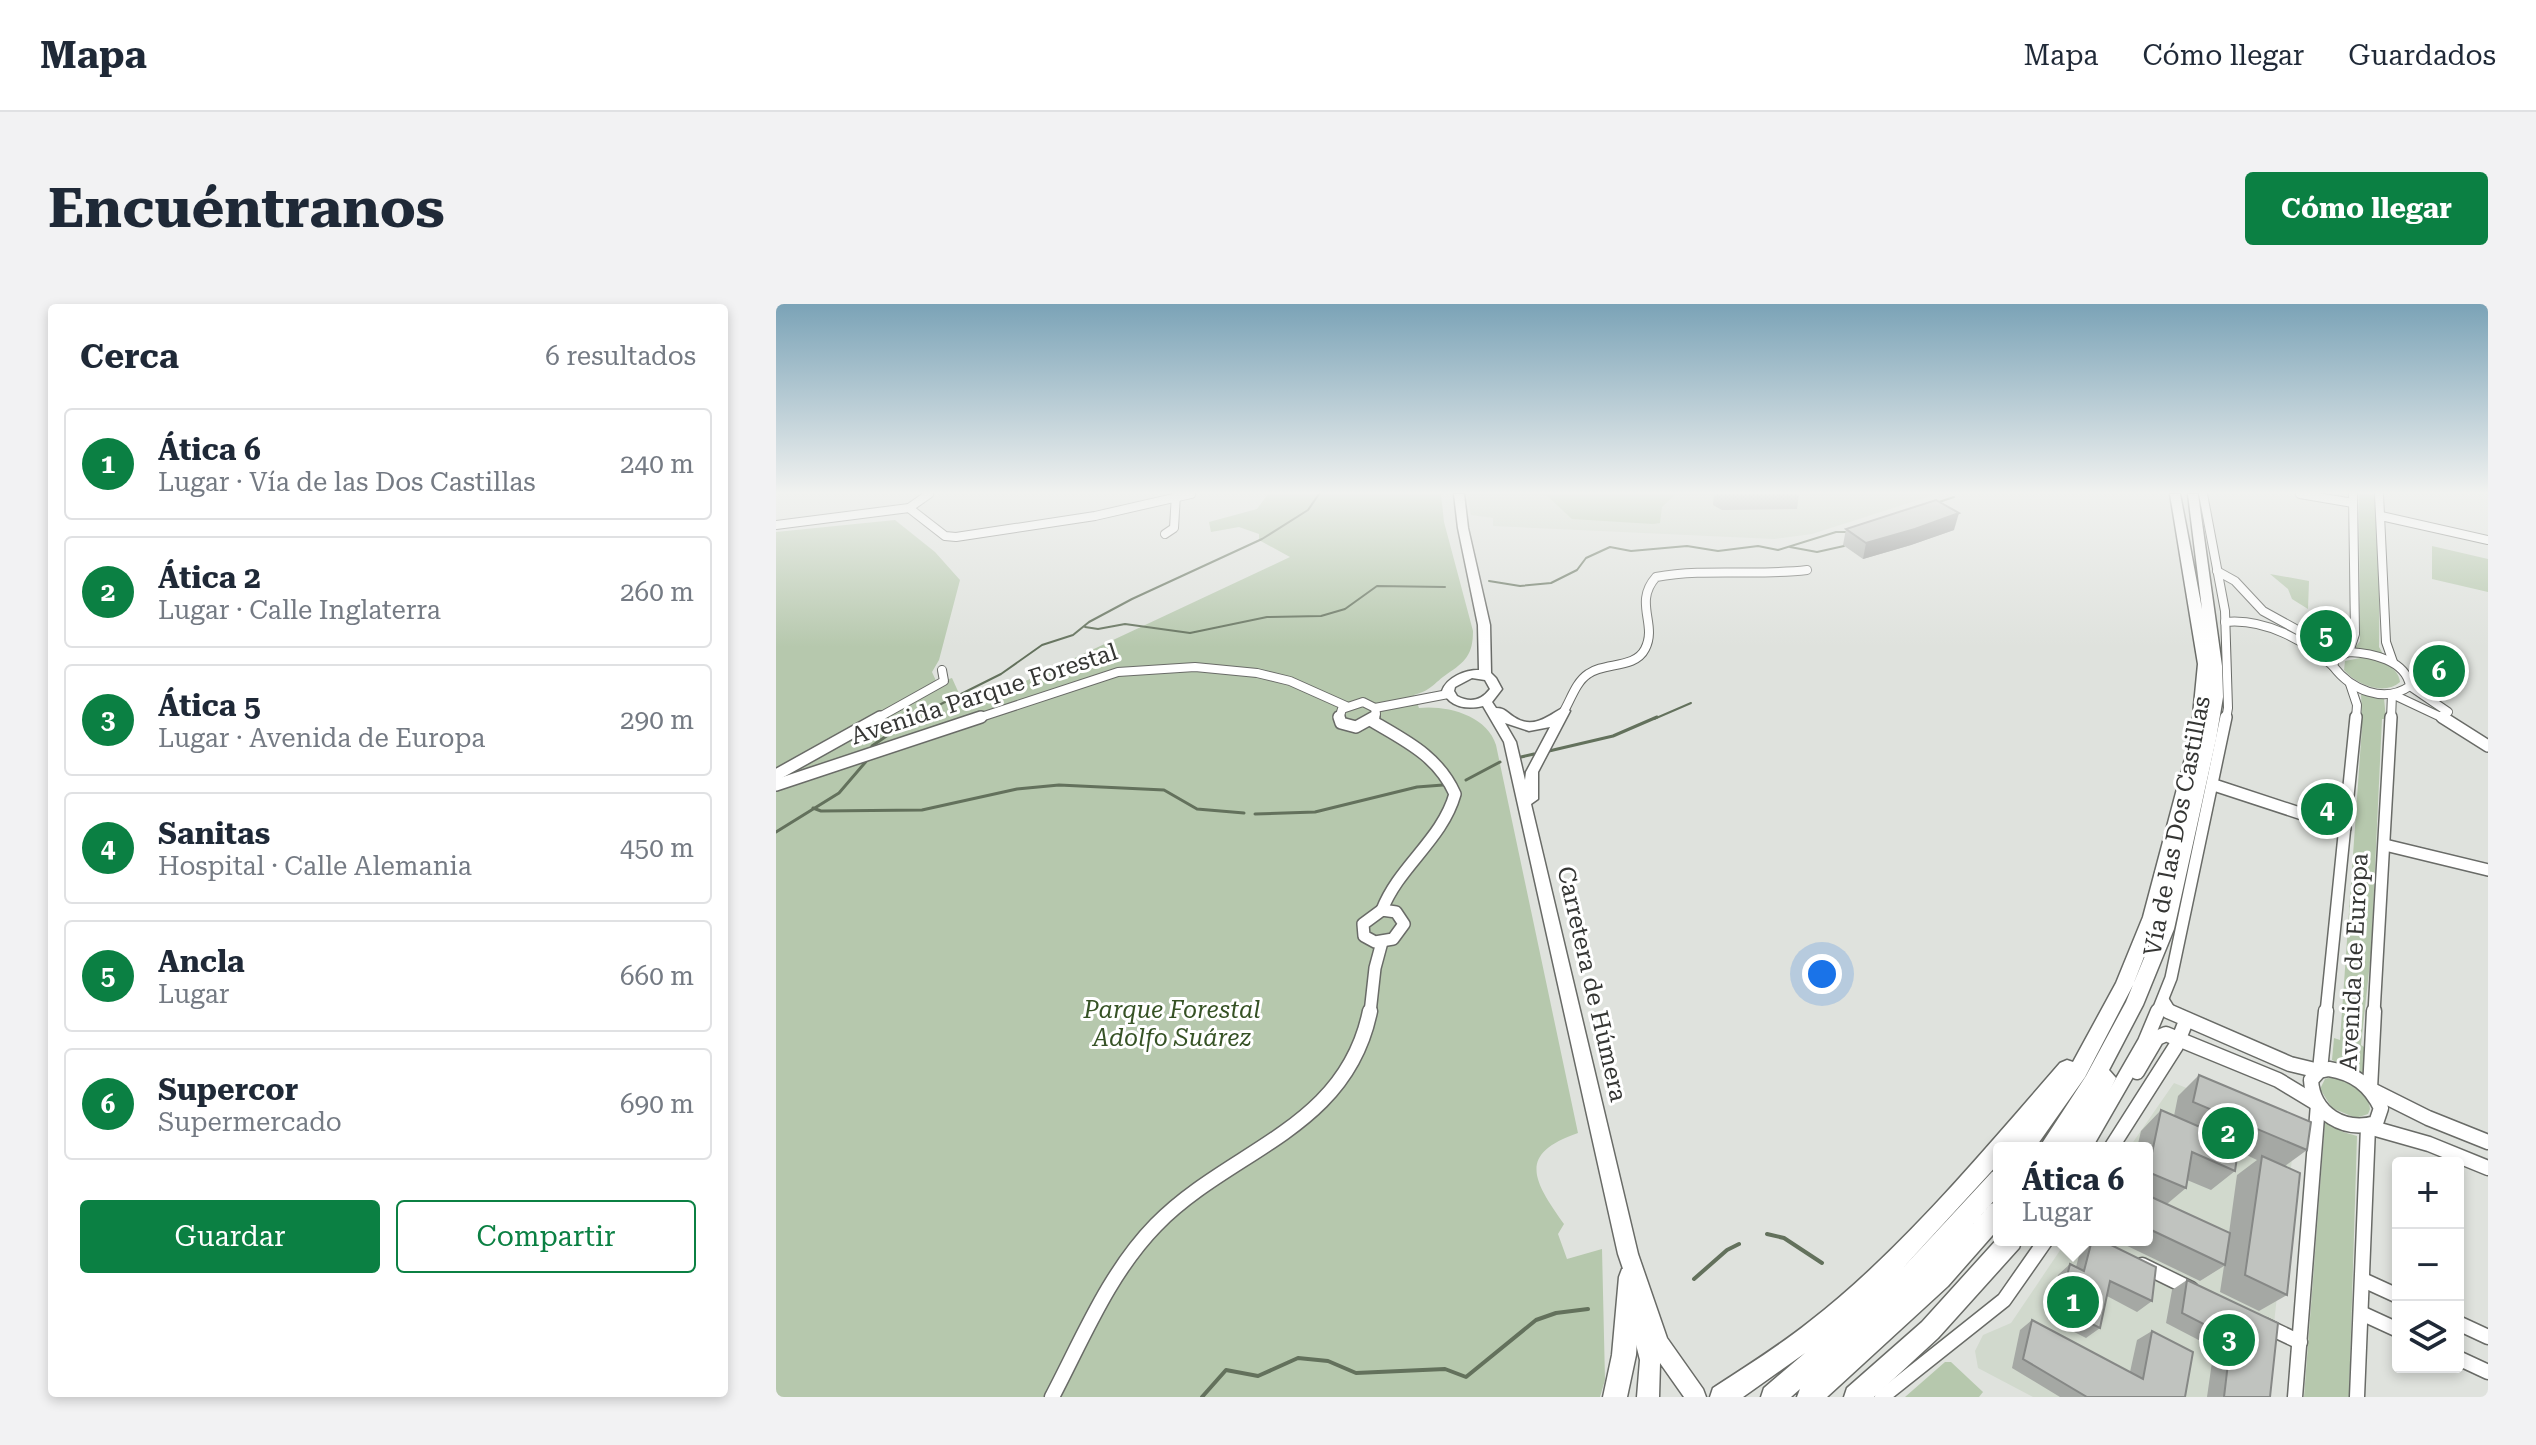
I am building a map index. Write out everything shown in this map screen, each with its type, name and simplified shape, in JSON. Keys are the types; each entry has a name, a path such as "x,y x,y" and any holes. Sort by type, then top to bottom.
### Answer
{"highway":[{"path":"2027,1142 2078,1071 2124,985 2151,917 2198,736 2205,664 2185,545"},
{"path":"2202,545 2210,571"},
{"path":"2074,1142 2148,994 2209,739 2216,697 2210,571 2204,545"},
{"path":"2053,1142 2100,1069 2134,1005 2165,929"},
{"path":"2004,1142 2058,1082 2124,985"},
{"path":"1722,1397 1817,1331 1882,1274 1993,1154"},
{"path":"1773,1397 1919,1269 1993,1186"},
{"path":"1809,1397 1940,1278 1993,1219"},
{"path":"1856,1397 1930,1330 2006,1246"},
{"path":"1615,1397 1624,1355 1629,1266"}],"main road":[{"path":"1461,545 1474,581"},
{"path":"1462,704 1487,700 1496,686 1485,675 1484,625 1468,545"},
{"path":"1484,646 1469,671 1450,685 1448,694 1503,727"},
{"path":"1459,678 1485,675"},
{"path":"1487,700 1510,721 1529,727 1548,723 1564,711"},
{"name":"Carretera de Húmera","path":"1487,700 1510,742 1530,827 1650,1360 1648,1397"},
{"path":"1530,827 1534,813 1530,779 1564,711"},
{"name":"Carretera de Húmera","path":"1629,1266 1659,1344 1697,1397"},
{"path":"1676,1397 1697,1397"}],"street":[{"name":"Vía de las Dos Castillas","path":"2088,1142 2145,1042 2163,1000 2178,950 2214,785 2228,708 2223,602 2210,571 2208,545"},
{"path":"2333,666 2336,657 2345,653 2355,634 2354,545"},
{"path":"2382,545 2388,654 2409,679 2410,686 2488,739"},
{"path":"1564,711 1589,673 1637,657 1644,651 1648,639 1644,613 1646,590 1656,577 1807,570"},
{"path":"2210,571 2235,581 2263,611 2309,637 2345,653 2371,654 2393,663"},
{"path":"2223,602 2251,618 2309,637"},
{"path":"2225,622 2246,620 2272,630 2325,657 2350,684 2377,693 2393,694 2404,692 2410,686"},
{"name":"Avenida Parque Forestal","path":"776,785 1086,681 1145,668 1195,667 1257,673 1290,681 1346,706 1363,702 1375,708 1448,694"},
{"name":"Avenida Parque Forestal","path":"776,775 938,685 944,681 942,670"},
{"name":"Avenida de Europa","path":"2320,1071 2357,705 2350,684"},
{"path":"2393,694 2437,714 2488,746"},
{"name":"Avenida de Europa","path":"2371,1089 2393,694"},
{"path":"1346,706 1338,716 1341,723 1356,727 1372,721 1375,708"},
{"path":"1372,721 1430,756 1449,776 1455,794 1446,820 1399,875 1382,910 1368,918 1362,930 1369,940 1382,942 1393,939 1401,932 1404,924 1396,912 1382,910"},
{"path":"2214,785 2345,828"},
{"path":"2385,845 2488,870"},
{"path":"1052,1397 1090,1316 1145,1234 1204,1185 1297,1123 1333,1091 1356,1055 1370,1014 1376,956 1382,942"},
{"path":"2163,1000 2168,1011 2186,1021 2290,1064 2320,1071 2340,1070 2428,1118 2488,1142"},
{"path":"2115,1142 2179,1039 2186,1021"},
{"path":"2098,1127 2126,1090 2159,1036 2166,1034 2278,1080 2317,1103 2341,1123 2429,1144 2488,1168"},
{"path":"2295,1397 2317,1103 2310,1087 2311,1080 2320,1071"},
{"path":"2357,1397 2368,1127 2380,1117 2381,1108 2371,1089"},
{"path":"1882,1397 2004,1300 2042,1246"},
{"path":"2133,1260 2202,1294"},
{"path":"2363,1280 2392,1293"},
{"path":"2361,1313 2392,1327"},
{"path":"2243,1314 2300,1342"},
{"path":"2464,1326 2488,1337"},
{"path":"2464,1361 2488,1372"}],"shaded area":[{"path":"2174,1083 2295,1131 2266,1397 2033,1397 1978,1368 1975,1351 1983,1335 2011,1323 2063,1246 2153,1246 2153,1142 2133,1142"}],"green space":[{"name":"Parque Forestal Adolfo Suárez","path":"776,545 926,545 935,552 960,580 939,660 932,672 937,683 952,678 966,709 1290,557 1268,545 1450,545 1473,631 1470,652 1429,689 1414,695 1419,708 1453,710 1475,719 1484,726 1496,745 1578,1133 1546,1150 1536,1170 1545,1194 1564,1224 1558,1234 1567,1259 1602,1249 1605,1380 1600,1397 776,1397"},
{"path":"2359,545 2380,545 2379,647 2383,654 2355,648 2360,641"},
{"path":"2432,546 2488,559 2488,592 2432,579"},
{"path":"2270,574 2309,581 2308,609 2292,599 2288,589"},
{"path":"2365,657 2392,668 2400,682 2386,688 2371,687 2344,670 2345,661"},
{"path":"2361,692 2384,698 2386,719 2382,719 2371,953 2361,1045 2367,1049 2364,1074 2332,1060 2334,1038 2340,1040 2362,727"},
{"path":"2331,1077 2351,1082 2362,1091 2370,1109 2368,1114 2356,1118 2332,1108 2320,1089 2325,1079"},
{"path":"2325,1122 2357,1136 2349,1397 2304,1397"},
{"path":"1945,1362 1951,1362 1983,1392 1979,1397 1905,1397"}],"building":[{"path":"2199,1075 2311,1122 2307,1150 2193,1102"},
{"path":"2161,1110 2239,1144 2235,1171 2192,1152 2186,1188 2153,1174 2153,1148"},
{"path":"2262,1156 2300,1173 2287,1295 2245,1275"},
{"path":"2153,1198 2230,1233 2225,1265 2153,1231"},
{"path":"2090,1246 2113,1246 2156,1267 2152,1301 2110,1281 2100,1328 2059,1308 2070,1264 2084,1271"},
{"path":"2187,1280 2278,1323 2270,1397 2224,1397 2231,1338 2182,1313"},
{"path":"2032,1320 2143,1379 2152,1331 2193,1352 2185,1397 2087,1397 2023,1359"}],"waterway":[{"path":"911,719 1001,674 1042,645 1073,635 1089,622 1132,599 1249,545"},
{"path":"1489,581 1520,586 1551,583 1577,570 1586,558 1610,547 1631,551 1687,546 1718,551 1758,546 1778,550 1794,545"},
{"path":"1790,547 1817,552 1844,546"},
{"path":"1085,627 1098,629 1125,624 1190,633 1267,617 1321,616 1345,609 1377,586 1445,587"},
{"path":"1654,719 1691,703"},
{"path":"1549,751 1613,736 1657,717"},
{"path":"871,751 872,746 911,719"},
{"path":"1521,757 1534,754"},
{"path":"814,808 839,793 869,758"},
{"path":"1466,780 1500,762"},
{"path":"814,808 821,811 922,810 1017,789 1059,785 1164,790 1197,809 1244,813"},
{"path":"1255,814 1315,812 1417,787 1443,785"},
{"path":"776,832 814,808"},
{"path":"1767,1234 1784,1238 1822,1263"},
{"path":"1694,1279 1727,1250 1739,1244"},
{"path":"1202,1397 1226,1370 1258,1376 1298,1358 1328,1361 1356,1373 1445,1369 1466,1377 1536,1320 1556,1313 1588,1309"}],"place":[{"name":"Ancla","path":"2326,636"},
{"name":"Supercor","path":"2439,671"},
{"name":"Sanitas","path":"2327,809"},
{"name":"Ática 2","path":"2228,1133"},
{"name":"Ática 6","path":"2073,1302"},
{"name":"Ática 5","path":"2229,1340"}]}
